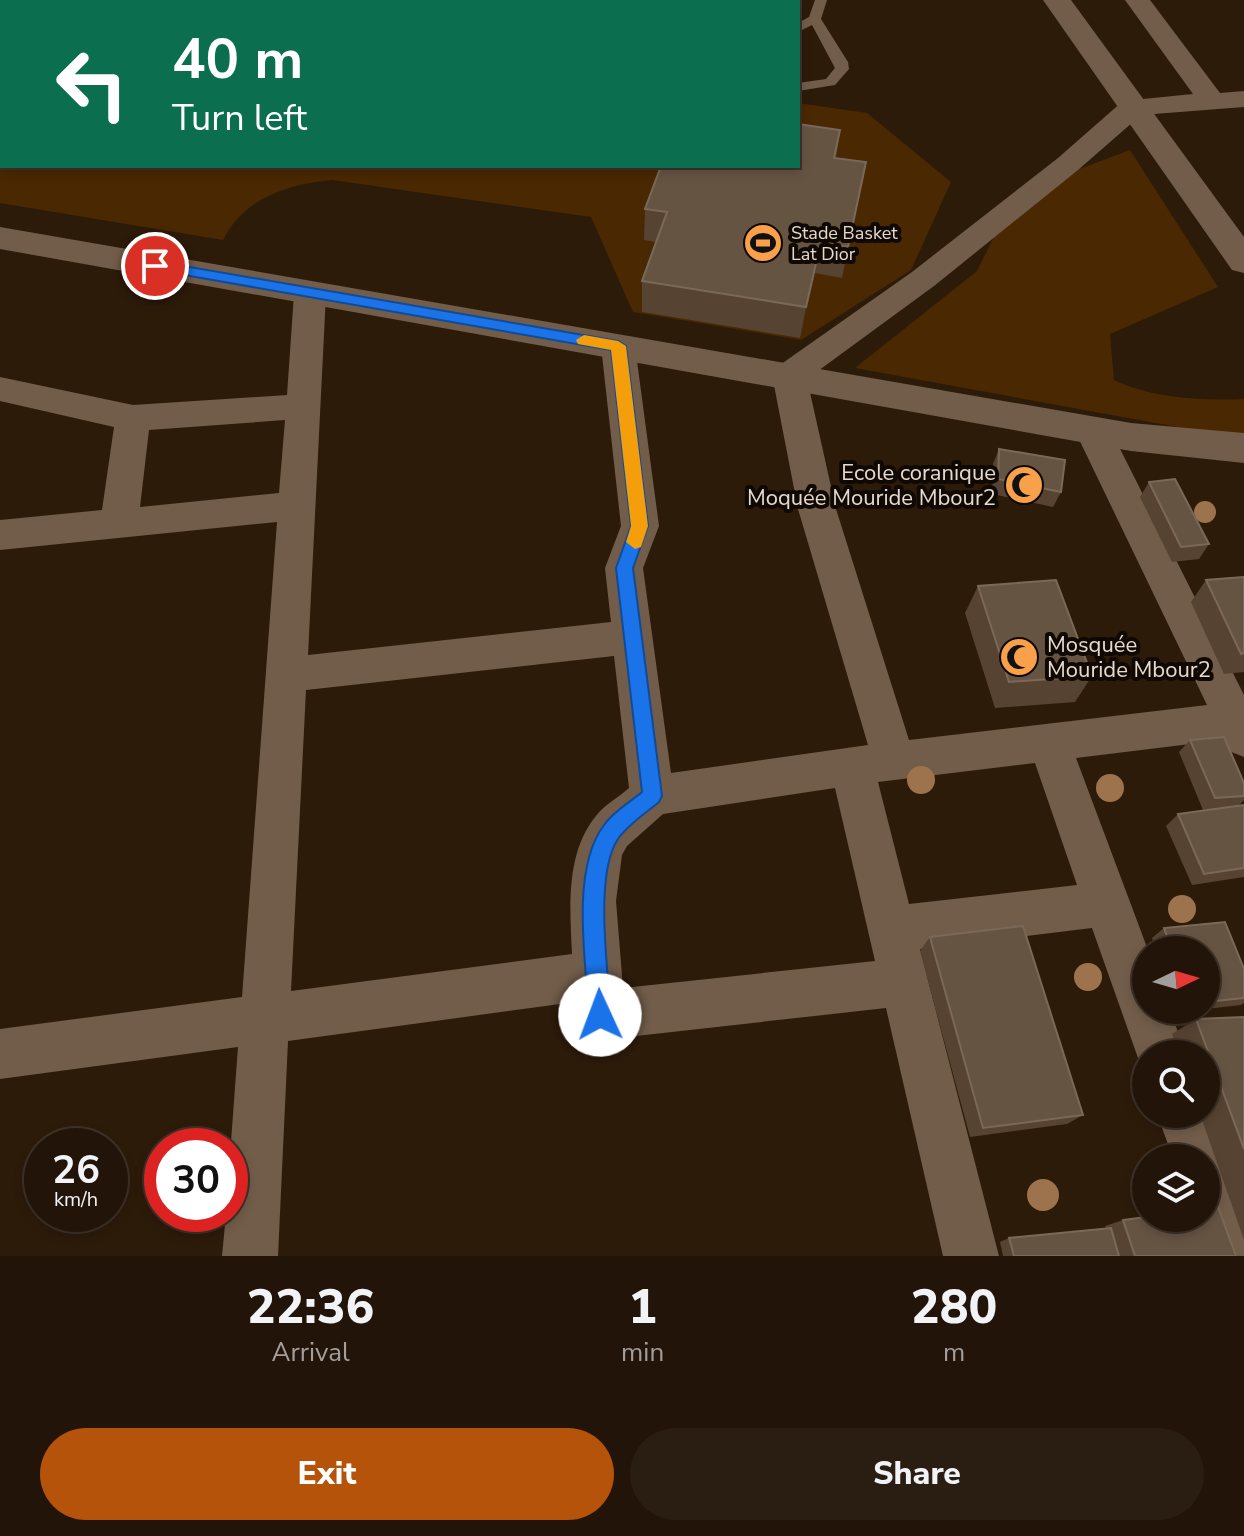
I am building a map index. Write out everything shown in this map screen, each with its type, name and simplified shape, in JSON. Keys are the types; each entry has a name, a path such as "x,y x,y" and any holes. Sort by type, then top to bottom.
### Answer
{"street":[{"path":"1057,0 1244,262"},
{"path":"1137,0 1212,101"},
{"path":"789,375 923,279 1068,164 1133,107 1244,99"},
{"path":"0,238 1093,431 1244,448"},
{"path":"250,1256 310,294"},
{"path":"618,346 640,526 624,568 652,796"},
{"path":"789,375 873,764 891,929 971,1256"},
{"path":"0,389 133,418 303,406"},
{"path":"119,523 133,418"},
{"path":"902,982 600,1015 593,901 600,853 611,831 652,796 1049,742 1240,729 1093,431"},
{"path":"0,535 296,506"},
{"path":"286,675 631,637"},
{"path":"1049,742 1156,1040"},
{"path":"891,929 1107,904"},
{"path":"0,1054 598,975"},
{"path":"1220,1217 1234,1256"}],"lane":[{"path":"800,27 815,19 821,0"},
{"path":"800,87 830,82 842,69 815,19"}],"shaded area":[{"name":"Stade Basket Lat Dior","path":"800,103 867,113 951,182 911,270 801,340 633,312 591,217 332,180 299,185 269,196 243,213 223,240 0,203 0,168 800,168"},
{"path":"1130,150 1218,287 1110,334 1114,380 1144,391 1178,397 1244,399 1244,433 1205,432 855,368 977,271 994,237 1047,181"}],"building":[{"path":"800,124 840,130 834,158 866,162 848,247 821,242 806,307 642,281 667,212 645,209 660,168 800,168"},
{"path":"999,449 1065,460 1061,492 998,479"},
{"path":"1175,479 1209,544 1181,547 1149,482"},
{"path":"1244,577 1244,653 1241,654 1206,580"},
{"path":"1056,580 1092,676 1009,682 978,586"},
{"path":"1224,737 1244,783 1244,796 1215,798 1190,740"},
{"path":"1244,805 1244,868 1204,874 1178,814"},
{"path":"1225,922 1244,969 1244,998 1220,1001 1220,936 1167,936 1164,928"},
{"path":"1023,926 1083,1115 983,1128 930,937"},
{"path":"1244,1017 1244,1149 1220,1084 1220,1040 1204,1040 1198,1024 1220,1024 1220,1018"},
{"path":"1220,1212 1236,1256 1135,1256 1123,1220 1132,1219 1132,1232 1220,1232"},
{"path":"1111,1228 1119,1256 1014,1256 1009,1238"}],"slow traffic":[{"path":"584,340 618,346 640,526 635,542"}],"place":[{"name":"Stade Basket Lat Dior","path":"763,243"},
{"name":"Ecole coranique Moquée Mouride Mbour2","path":"1024,485"},
{"name":"Mosquée Mouride Mbour2","path":"1019,657"}],"route":[{"path":"155,266 618,346 640,526 624,568 652,796 611,831 600,853 593,901 600,1015"}]}
